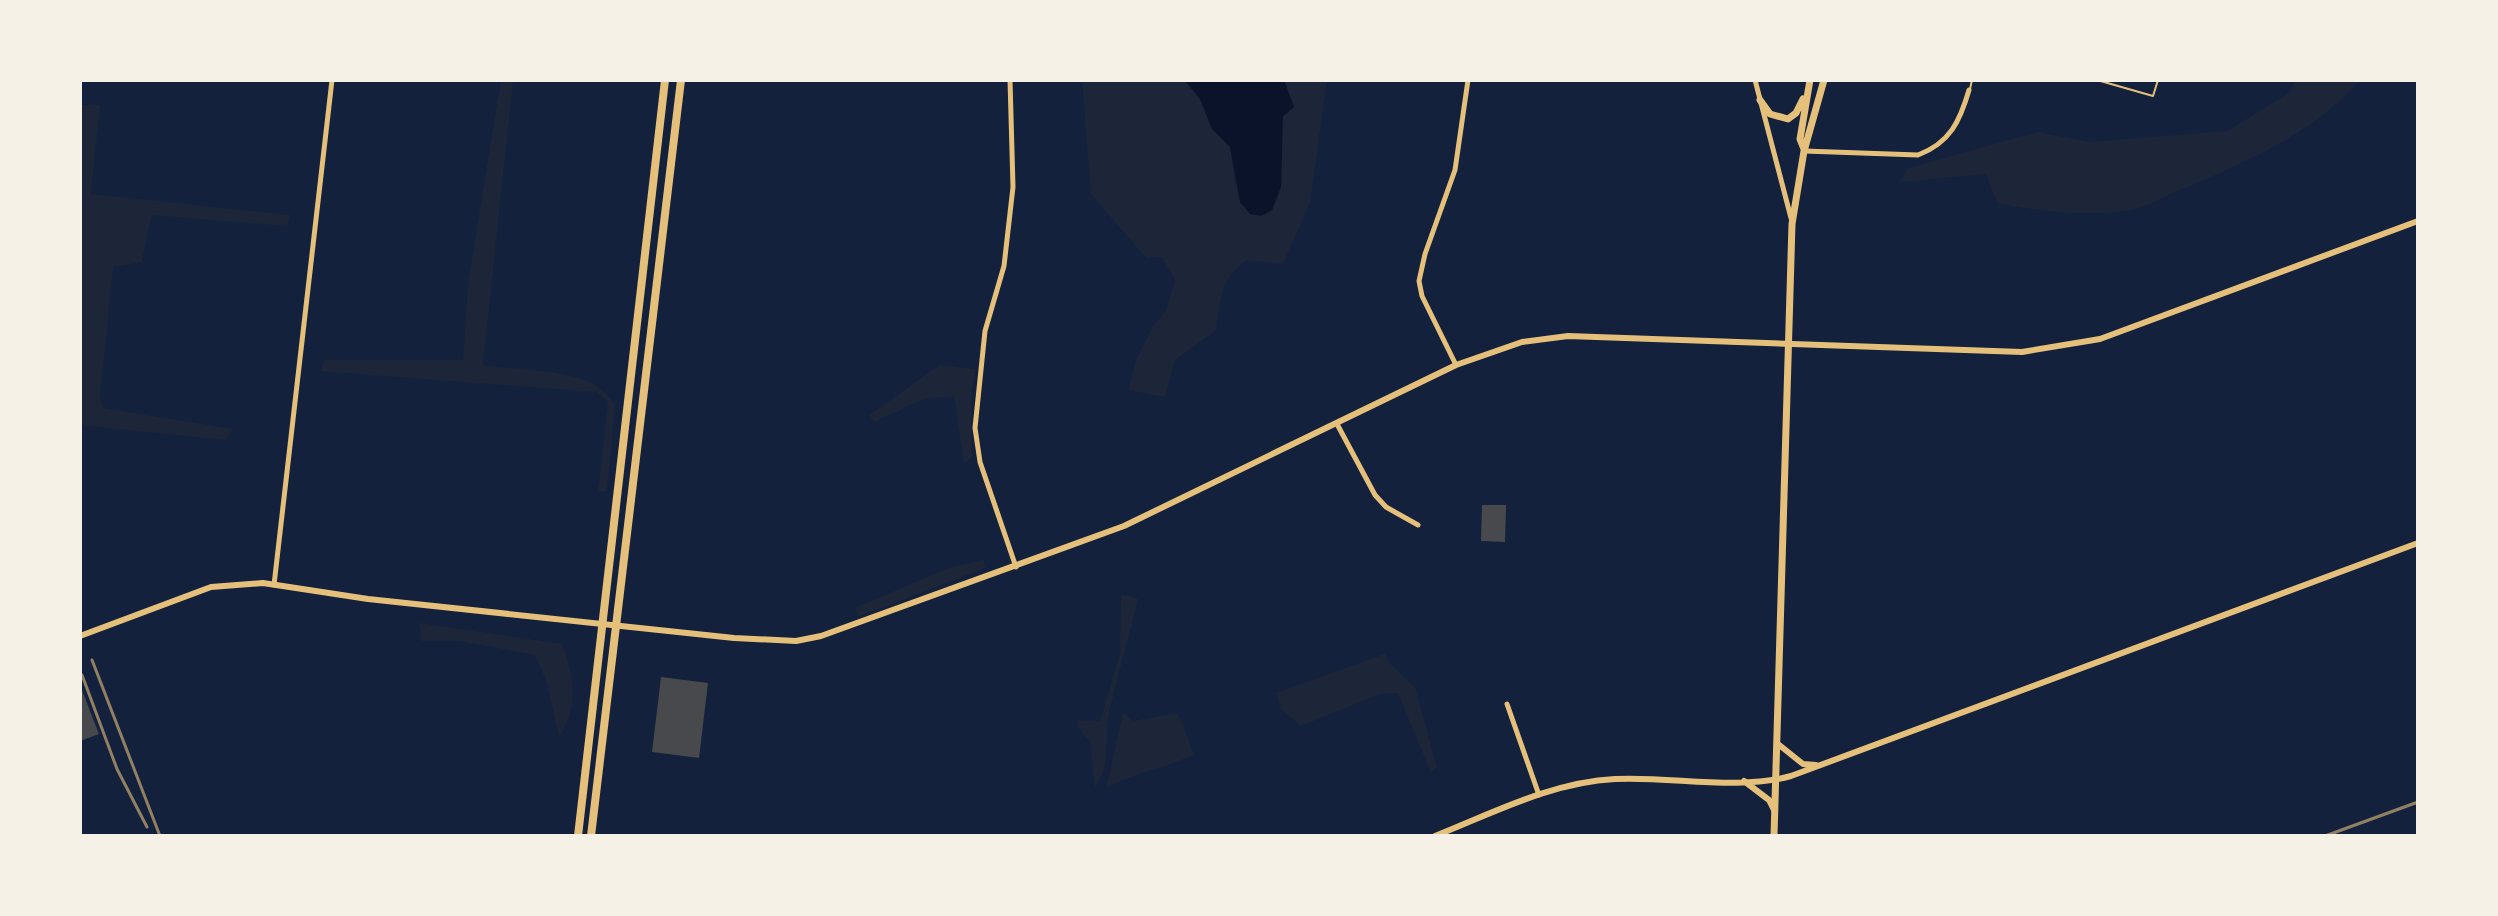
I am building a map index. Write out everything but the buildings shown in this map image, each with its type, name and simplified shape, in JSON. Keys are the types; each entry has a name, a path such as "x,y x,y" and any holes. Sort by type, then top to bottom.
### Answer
{"main road":[{"path":"578,836 665,80"},
{"path":"591,836 613,625 681,80"},
{"path":"1804,151 1800,139 1810,80"},
{"path":"1774,836 1792,224 1804,151 1824,80"},
{"path":"1760,100 1770,114 1788,119 1796,113 1808,89"}],"street":[{"path":"274,585 332,80"},
{"path":"1010,80 1013,187 1004,266 985,331 975,428 980,462 1016,567"},
{"path":"1456,365 1422,296 1419,281 1425,254 1455,170 1468,80"},
{"path":"1755,80 1792,224"},
{"path":"1804,151 1918,155 1935,148 1953,132 1969,90"},
{"path":"80,636 211,587 274,585 368,599 600,624 796,641 821,636 1135,522 1456,365 1522,342 1568,336 2022,352 2076,345 2418,221"},
{"path":"1337,424 1375,495 1386,507 1418,525"},
{"path":"1435,836 1539,795 1583,782 1615,779 1776,780 2418,543"},
{"path":"1507,704 1539,795"},
{"path":"1778,744 1803,764 1820,766"},
{"path":"1744,781 1769,800 1775,813"}],"lane":[{"path":"1969,90 1972,80"},
{"path":"2097,80 2153,96 2158,80"}],"shaded area":[{"path":"501,80 513,80 483,365 575,377 605,392 615,405 607,491 598,492 608,402 597,392 320,371 325,360 463,360 468,284"},
{"path":"1082,80 1186,82 1201,99 1212,129 1230,147 1235,183 1272,210 1281,187 1283,116 1289,112 1290,101 1284,80 1327,80 1310,203 1283,264 1247,260 1238,267 1223,290 1216,330 1175,360 1165,397 1128,390 1136,360 1153,326 1166,311 1175,280 1162,257 1146,258 1091,194"},
{"path":"1161,80 1284,80 1294,107 1283,116 1281,187 1272,210 1261,216 1250,214 1240,202 1230,147 1212,129 1200,99 1186,82"},
{"path":"2294,80 2360,80 2321,116 2276,146 2138,209 2081,213 1997,203 1986,174 1900,182 1908,168 2038,132 2089,142 2228,131 2291,91"},
{"path":"82,105 100,105 91,194 290,215 287,226 151,215 142,262 113,267 100,397 103,408 233,429 225,440 80,425"},
{"path":"940,365 976,369 971,394 972,457 964,463 954,396 923,399 875,422 869,415"},
{"path":"984,560 985,568 858,617 855,608 951,567"},
{"path":"1121,596 1138,599 1107,725 1104,770 1095,787 1090,742 1077,726 1078,720 1100,722 1120,653"},
{"path":"419,623 562,644 572,680 572,703 570,715 559,737 546,680 535,655 460,641 422,641"},
{"path":"1385,654 1391,665 1415,687 1437,767 1431,773 1398,693 1380,694 1301,726 1280,708 1276,693"},
{"path":"1123,712 1133,721 1178,713 1194,754 1127,778 1106,789"}],"railway":[{"path":"92,660 160,836"},
{"path":"82,675 117,769 147,827"},
{"path":"2325,836 2418,802"}]}
